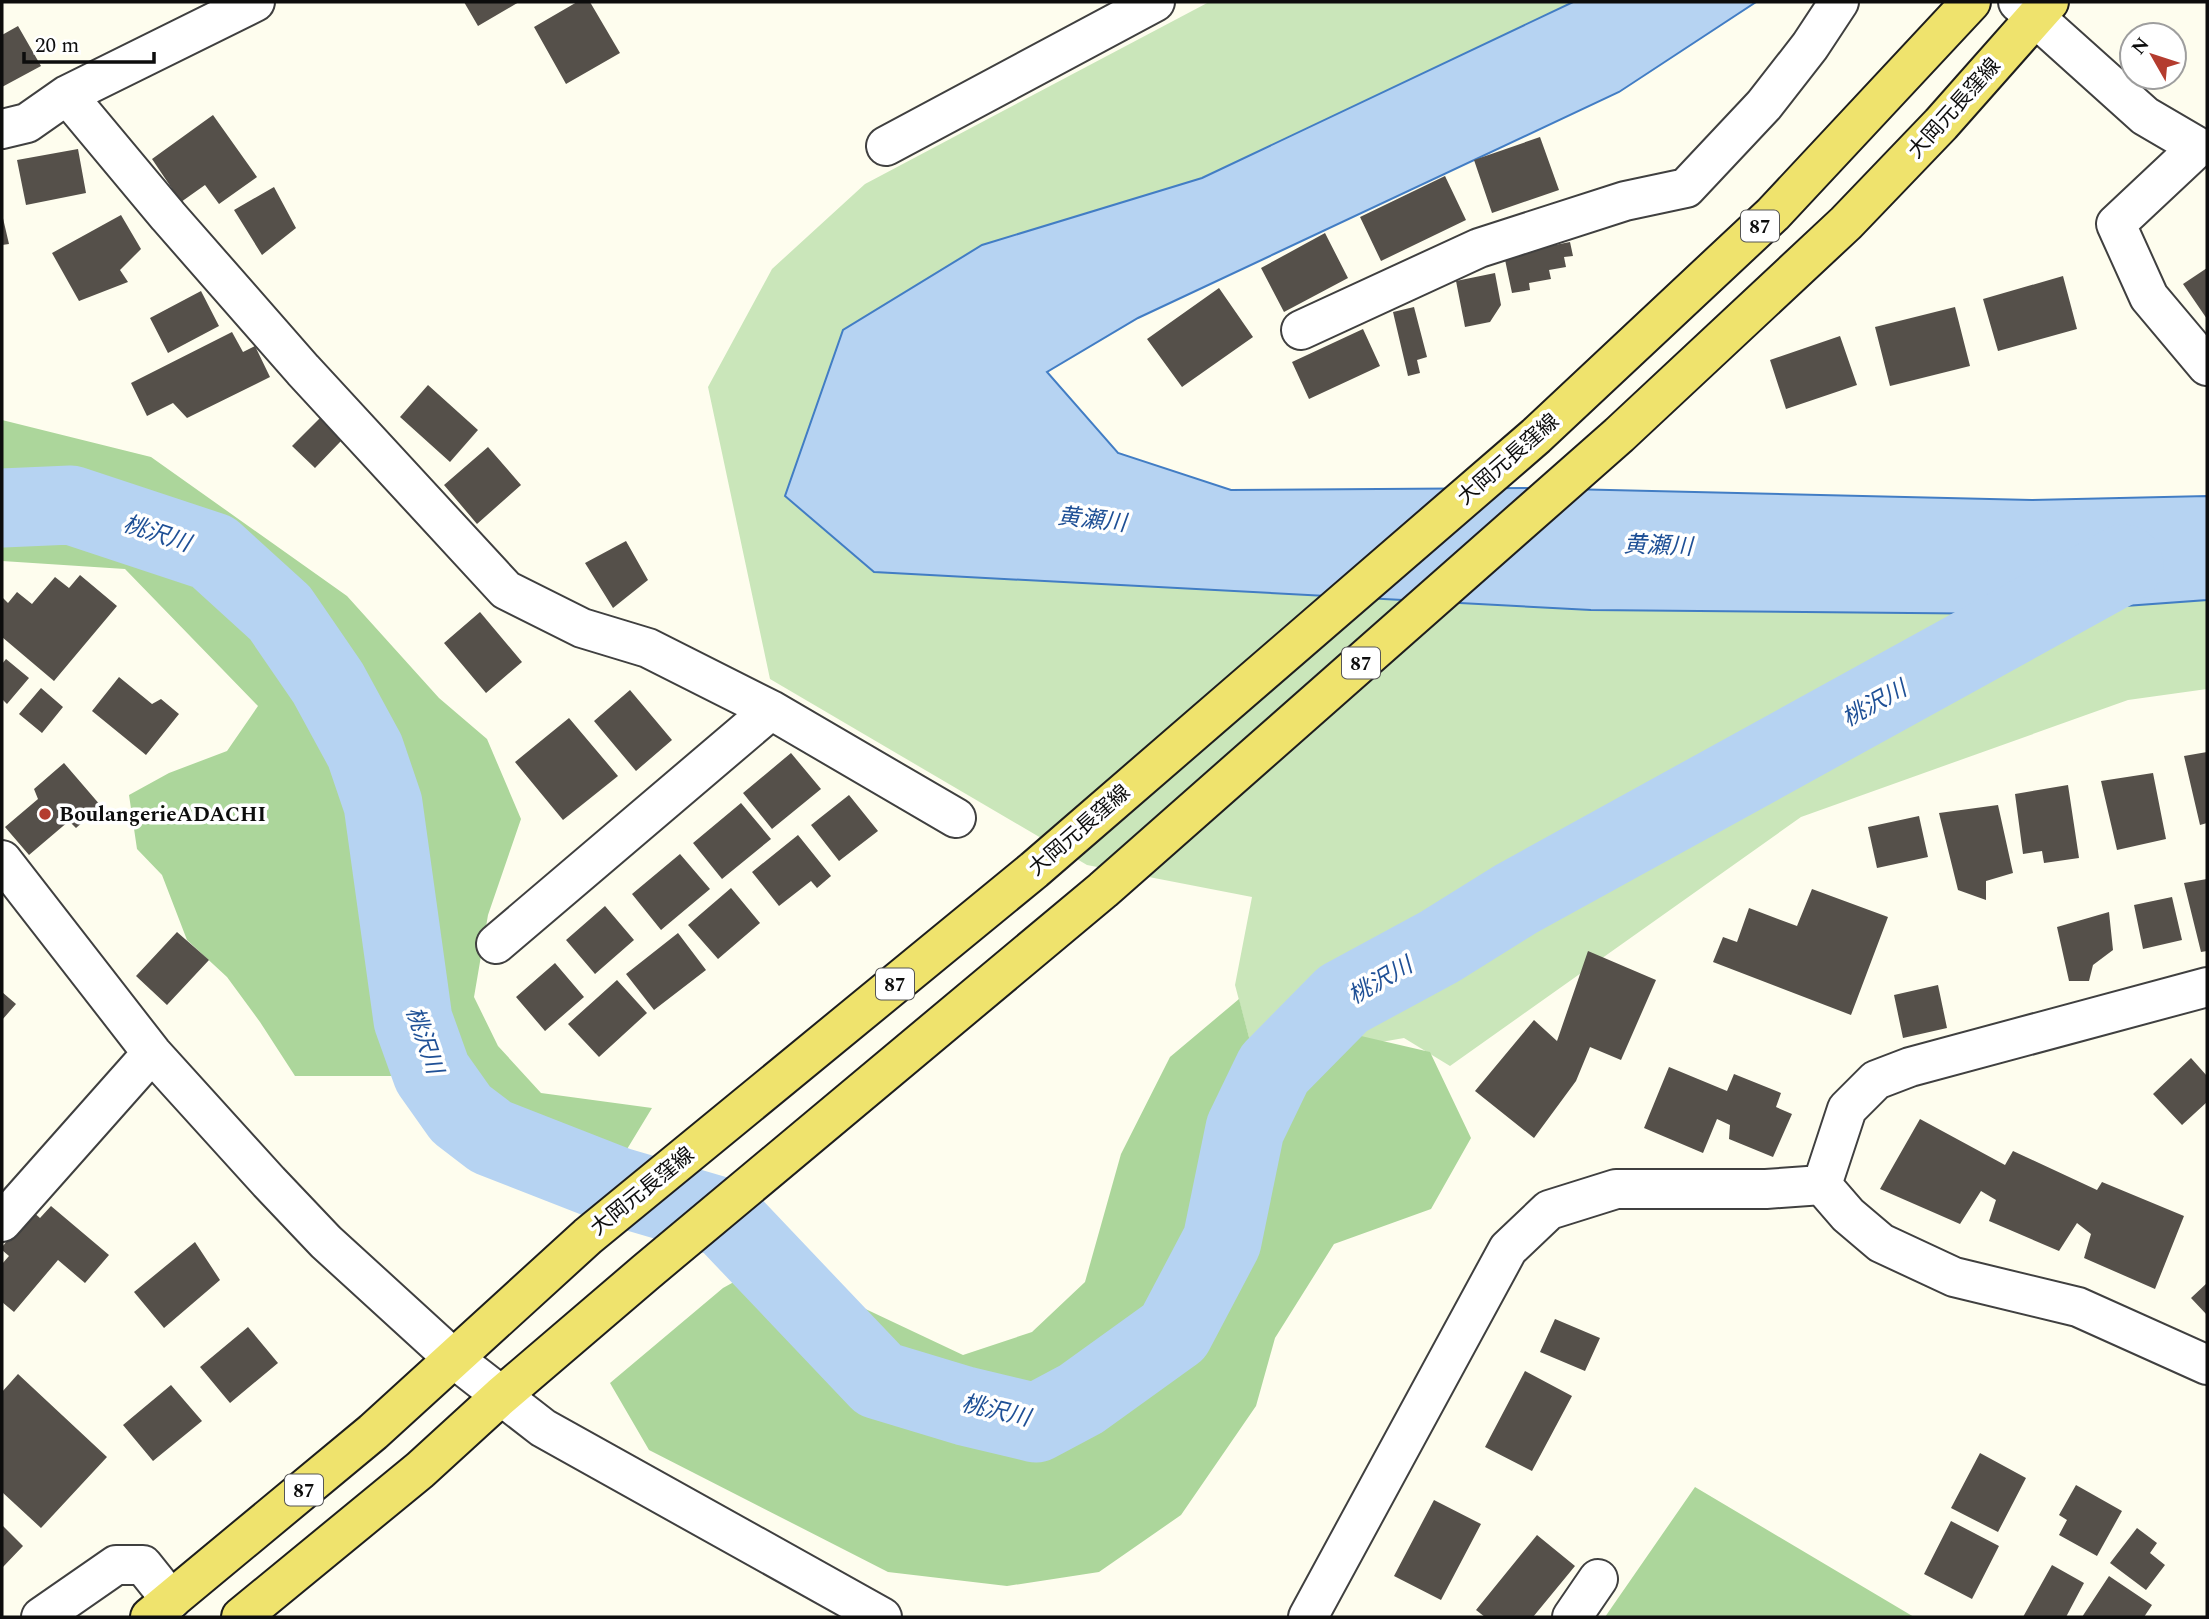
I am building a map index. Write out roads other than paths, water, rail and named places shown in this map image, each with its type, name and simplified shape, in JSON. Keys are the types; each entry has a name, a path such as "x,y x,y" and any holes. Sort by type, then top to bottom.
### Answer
{"main road":[{"name":"大岡元長窪線","path":"160,1609 373,1432 587,1236 1034,870 1536,436 1773,214 1971,2"},
{"name":"大岡元長窪線","path":"241,1617 420,1470 500,1396 646,1272 1103,890 1619,435 1846,223 1941,124 2035,7"}],"street":[{"path":"2,129 27,123 67,95 255,2"},
{"path":"886,146 1155,2"},
{"path":"1301,330 1479,248 1625,201 1686,188 1763,105 1810,47 1839,2"},
{"path":"2035,7 2146,116 2203,147 2116,224 2149,297 2207,366"},
{"path":"67,95 168,216 303,370 506,590 582,628 648,648 771,710 957,818"},
{"path":"496,944 771,710"},
{"path":"2,860 152,1053 326,1242 453,1358 543,1428 882,1617"},
{"path":"1822,1185 1847,1109 1876,1080 1910,1067 2207,988"},
{"path":"2,1222 152,1053"},
{"path":"1822,1185 1848,1216 1881,1243 1905,1255 1954,1277 2078,1307 2207,1365"},
{"path":"1308,1617 1508,1249 1549,1210 1616,1189 1766,1189 1822,1185"},
{"path":"41,1617 116,1565 143,1566 160,1609"},
{"path":"1572,1617 1598,1579"}],"water":[{"name":"黄瀬川","path":"1573,2 1756,2 1619,92 1138,318 1047,372 1118,453 1231,490 1524,488 2032,500 2207,496 2207,600 2015,614 1591,610 874,572 785,496 843,330 982,245 1202,178"}],"waterway":[{"name":"桃沢川","path":"2,508 71,505 213,552 280,613 328,683 365,751 383,804 413,1020 432,1073 461,1114 491,1137 619,1187 725,1218 879,1380 965,1406 1036,1423 1081,1399 1174,1332 1222,1241 1245,1129 1274,1069 1343,999 1439,947 1516,899 2124,564"}],"place":[{"name":"BoulangerieADACHI","path":"45,814"}]}
